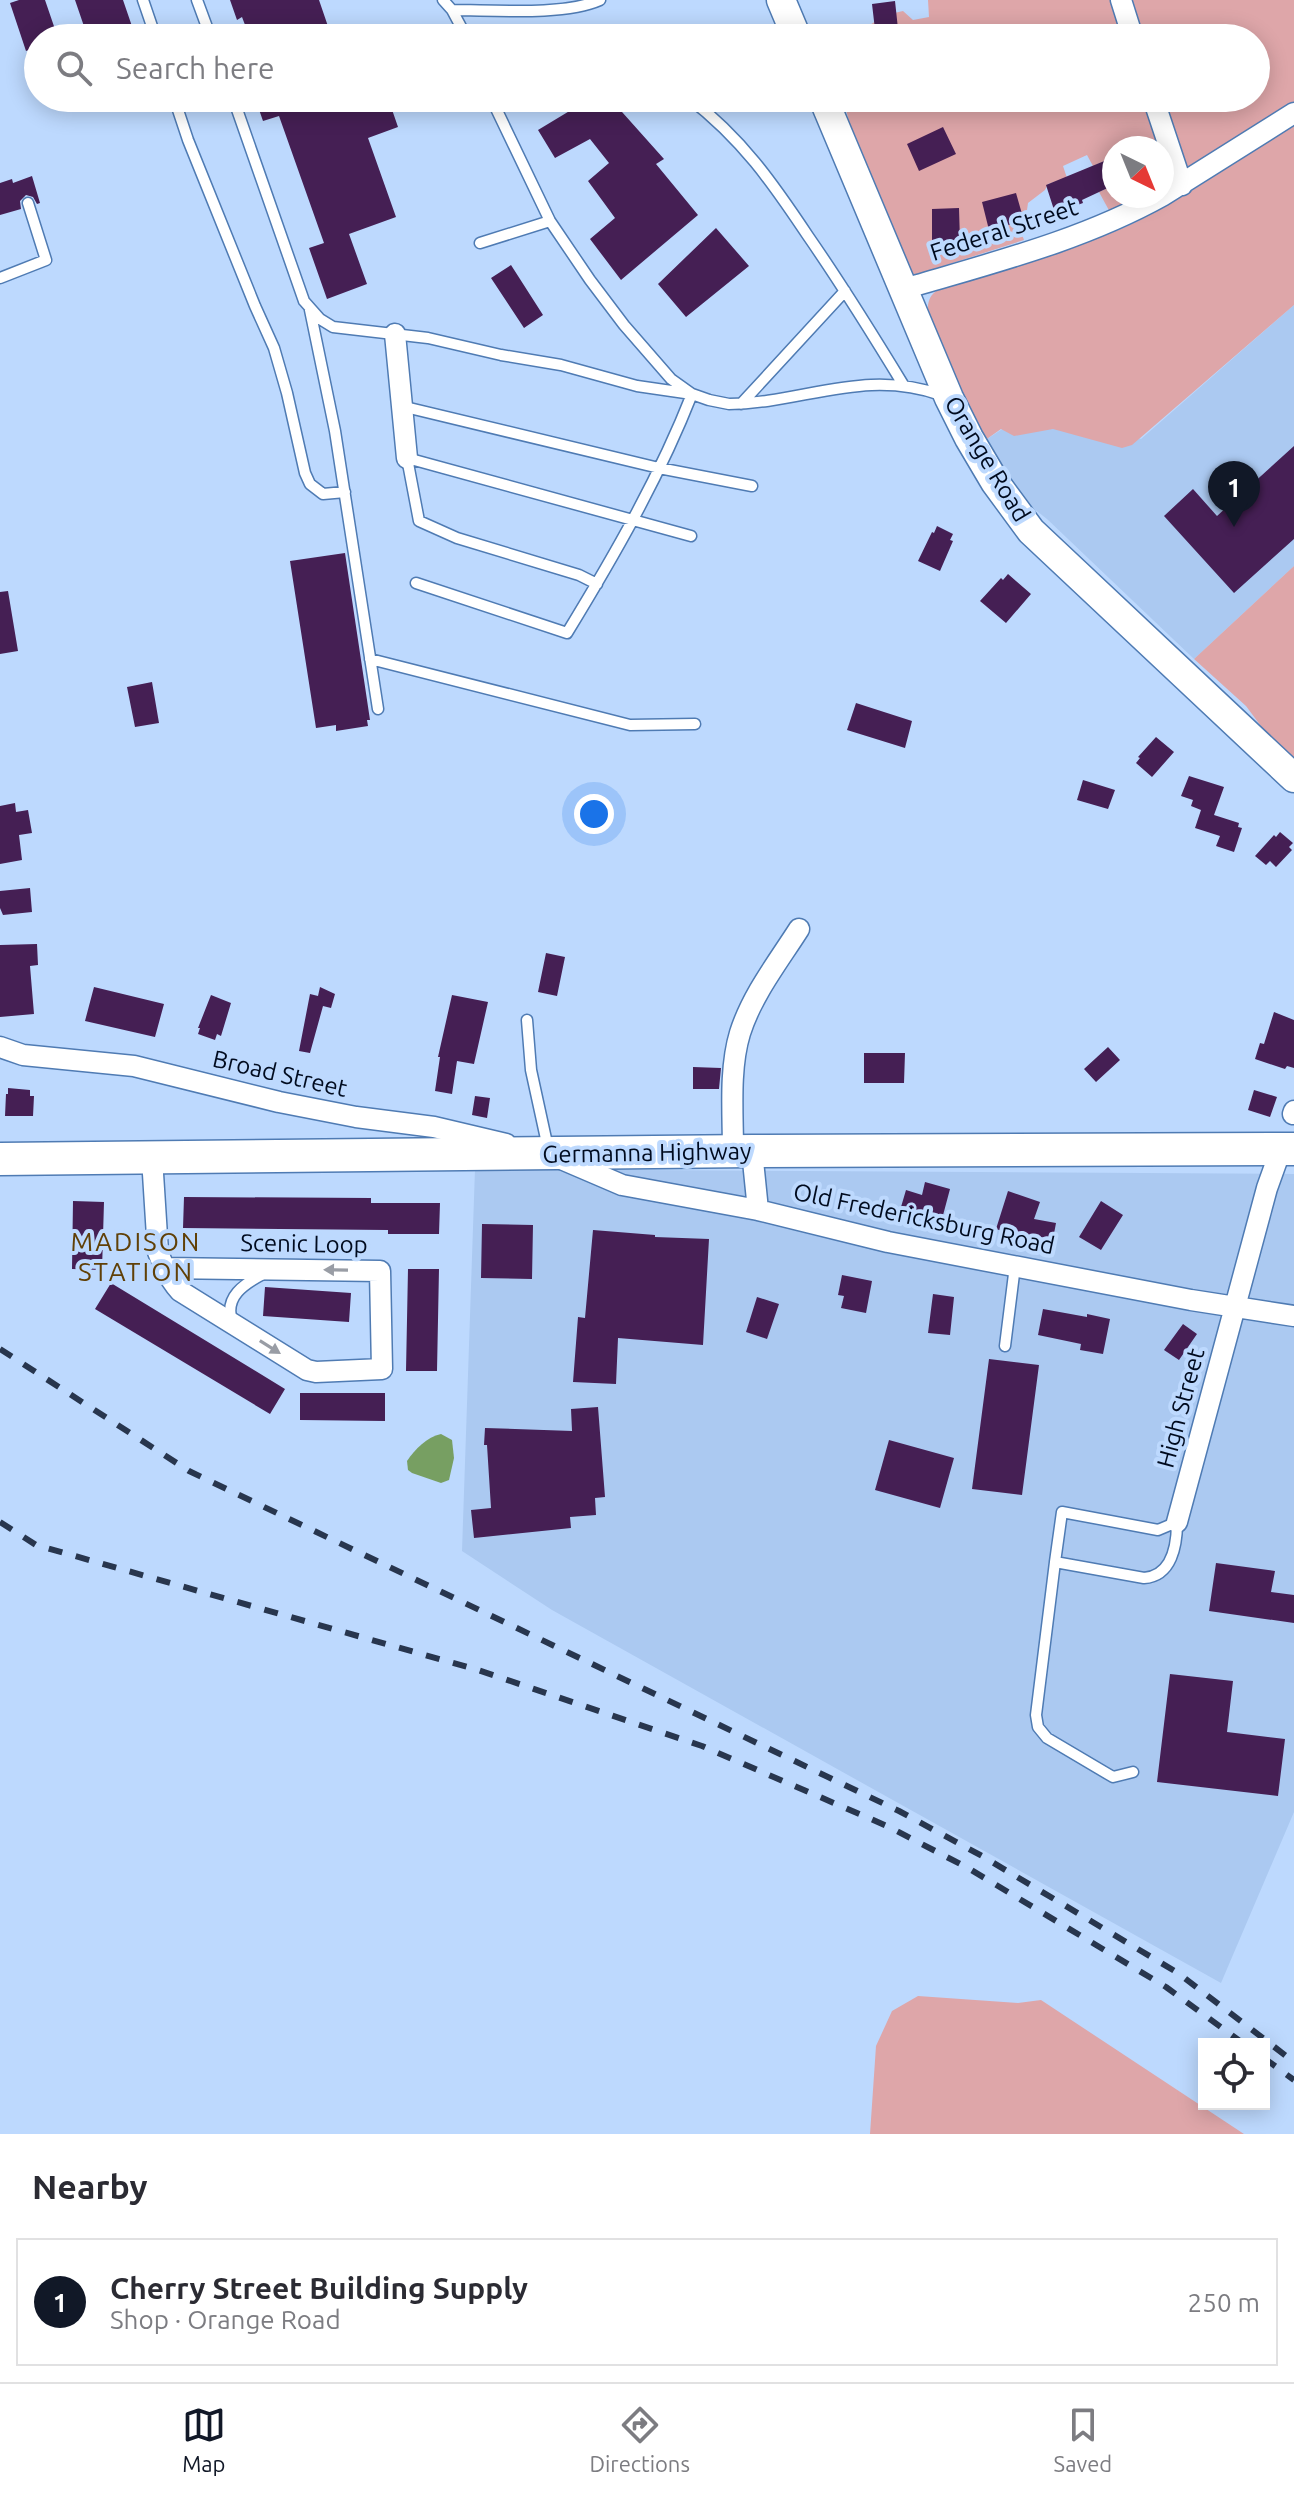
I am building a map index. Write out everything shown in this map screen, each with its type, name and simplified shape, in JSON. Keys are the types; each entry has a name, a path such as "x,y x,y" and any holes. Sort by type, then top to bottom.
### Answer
{"main road":[{"path":"781,0 791,24"},
{"name":"Orange Road","path":"829,112 949,398 988,471 1031,531 1294,778"},
{"name":"Germanna Highway","path":"0,1159 1287,1149"}],"street":[{"path":"1121,0 1129,24"},
{"path":"1158,112 1182,185"},
{"name":"Federal Street","path":"1174,189 1294,113"},
{"name":"Federal Street","path":"904,289 1047,246 1137,208"},
{"path":"395,334 407,458"},
{"path":"758,1210 742,1151 732,1089 740,1034 759,991 799,929"},
{"name":"Broad Street","path":"0,1047 23,1055 134,1066 279,1102 356,1117 434,1127 549,1154"},
{"name":"High Street","path":"1177,1522 1267,1188 1287,1149"},
{"name":"Old Fredericksburg Road","path":"549,1154 622,1185 758,1210 888,1242 1294,1316"},
{"name":"Scenic Loop","path":"152,1158 157,1245 165,1268 180,1291 311,1371 382,1369 380,1271 165,1268"}],"lane":[{"path":"143,0 151,24"},
{"path":"197,0 206,24"},
{"path":"443,0 460,24"},
{"path":"452,10 545,10 583,7 600,0"},
{"path":"179,112 274,348 305,473 310,484 323,494 345,492"},
{"path":"238,112 304,301 320,319 333,327 428,338 561,365 637,386 741,404 862,384 904,386 949,398"},
{"path":"498,112 550,221 590,280 671,379 692,394"},
{"path":"706,112 750,154 845,291 904,386"},
{"path":"0,278 46,260 28,203"},
{"path":"480,243 550,221"},
{"path":"741,404 845,291"},
{"path":"309,308 345,492 378,709"},
{"path":"416,583 567,633 671,448 692,394"},
{"path":"401,406 659,468 752,486"},
{"path":"597,584 579,575 457,538 419,521 407,458 691,536"},
{"path":"370,659 630,725 695,724"},
{"path":"527,1020 531,1070 549,1154"},
{"path":"1005,1346 1015,1266"},
{"path":"234,1325 230,1307 236,1293 244,1284 272,1270"},
{"path":"1055,1562 1151,1577 1160,1573 1170,1560 1177,1536 1177,1522 1158,1530 1062,1512 1055,1562 1036,1715 1038,1727 1047,1738 1113,1777 1133,1772"}],"shaded area":[{"path":"928,0 1294,0 1294,104 1174,177 1174,136 1102,136 1102,162 1093,166 1087,155 1063,166 1067,178 1048,184 1028,203 1020,229 1024,240 912,278 852,133 847,112 1270,112 1270,24 871,24 886,15 903,11 913,20 929,17"},
{"path":"1294,121 1294,305 1132,445 1122,448 1053,429 1014,436 1001,429 984,441 928,312 934,293 951,283 1116,231 1161,208 1174,208 1174,200"},
{"path":"1294,305 1294,566 1194,659 1047,519 1024,501 984,441 1047,400 1141,439"},
{"path":"1294,566 1294,761 1272,741 1246,706 1194,659"},
{"path":"475,1169 1294,1174 1294,1812 1221,1983 552,1610 462,1551"},
{"path":"441,1434 452,1440 454,1458 449,1480 441,1483 412,1473 408,1470 407,1461 422,1444"},
{"path":"918,1996 1018,2003 1041,2000 1198,2104 1198,2110 1208,2110 1244,2134 870,2134 876,2046 892,2011"}],"building":[{"path":"45,0 53,24 24,24 24,45 10,3"},
{"path":"75,0 123,0 131,24 83,24"},
{"path":"230,0 319,0 327,24 245,24 242,17 237,20"},
{"path":"895,1 897,24 874,24 872,4"},
{"path":"260,112 393,112 398,127 368,138 396,217 349,234 367,284 327,299 309,248 324,243 279,116 263,121"},
{"path":"568,112 622,112 664,159 656,164 698,215 621,280 590,239 615,218 588,181 609,163 590,139 555,158 538,130"},
{"path":"943,127 956,154 919,171 907,144"},
{"path":"1102,162 1102,191 1082,200 1083,203 1055,213 1046,185"},
{"path":"32,176 40,203 26,195 20,201 21,209 0,215 0,183 12,179 13,183"},
{"path":"1016,193 1024,221 989,230 982,202"},
{"path":"959,208 960,241 932,242 932,209"},
{"path":"716,228 749,266 686,317 658,284"},
{"path":"511,265 543,315 524,328 491,278"},
{"path":"1294,446 1294,539 1234,593 1164,516 1193,489 1217,516"},
{"path":"937,526 953,534 940,571 918,561"},
{"path":"345,553 370,720 367,720 368,726 336,731 336,725 316,728 290,561"},
{"path":"1008,574 1031,594 1006,623 980,601"},
{"path":"8,591 18,651 0,654 0,592"},
{"path":"152,682 159,723 135,727 127,687"},
{"path":"856,703 912,721 905,748 847,730"},
{"path":"1156,737 1174,752 1152,777 1136,763"},
{"path":"1189,776 1224,787 1214,815 1239,823 1238,827 1242,828 1234,852 1216,846 1220,836 1195,828 1201,810 1191,806 1193,800 1181,796"},
{"path":"1083,780 1115,790 1108,809 1077,800"},
{"path":"15,803 16,812 28,810 32,833 19,835 22,860 0,864 0,806"},
{"path":"1280,832 1293,843 1289,847 1292,850 1276,867 1270,861 1266,865 1255,856"},
{"path":"30,888 32,912 3,915 0,891"},
{"path":"37,944 38,965 30,966 34,1014 0,1017 0,945"},
{"path":"546,953 565,957 557,996 538,992"},
{"path":"94,987 164,1004 155,1037 85,1021"},
{"path":"320,987 335,994 331,1008 323,1006 310,1053 299,1051 310,994 318,996"},
{"path":"211,995 231,1003 221,1036 217,1034 215,1040 198,1034"},
{"path":"452,995 488,1002 474,1064 457,1061 452,1094 435,1091 438,1057"},
{"path":"1274,1012 1294,1020 1294,1068 1287,1066 1285,1069 1255,1059 1260,1043 1264,1044"},
{"path":"1108,1047 1120,1060 1096,1082 1084,1069"},
{"path":"864,1053 905,1053 904,1083 864,1083"},
{"path":"693,1067 721,1068 719,1089 693,1089"},
{"path":"8,1088 30,1090 30,1096 34,1096 33,1116 5,1116"},
{"path":"1254,1090 1277,1097 1270,1117 1248,1110"},
{"path":"475,1096 490,1098 487,1118 472,1115"},
{"path":"925,1182 950,1189 942,1219 901,1207 906,1190 922,1195"},
{"path":"1008,1191 1040,1202 1034,1219 1056,1223 1053,1239 1022,1234 1021,1237 996,1229"},
{"path":"184,1197 371,1198 371,1203 440,1203 439,1234 388,1234 388,1230 183,1228"},
{"path":"73,1201 104,1202 102,1270 72,1269"},
{"path":"1101,1201 1123,1215 1101,1250 1079,1237"},
{"path":"482,1224 533,1225 532,1279 481,1278"},
{"path":"593,1230 709,1239 703,1345 618,1338 616,1384 573,1382 578,1317 585,1318"},
{"path":"408,1269 439,1269 437,1371 406,1371"},
{"path":"842,1275 872,1281 866,1313 841,1308 844,1296 838,1295"},
{"path":"111,1283 285,1389 270,1414 95,1309"},
{"path":"265,1287 351,1293 349,1322 263,1316"},
{"path":"933,1294 954,1297 950,1335 928,1333"},
{"path":"757,1297 779,1304 767,1339 746,1332"},
{"path":"1043,1309 1110,1319 1103,1354 1080,1350 1081,1344 1038,1335"},
{"path":"1183,1324 1197,1334 1179,1360 1164,1350"},
{"path":"989,1359 1039,1365 1022,1495 972,1489"},
{"path":"300,1393 385,1393 385,1421 300,1420"},
{"path":"598,1407 605,1497 595,1498 596,1515 570,1517 571,1528 474,1538 471,1510 491,1508 485,1428 572,1431 571,1409"},
{"path":"889,1440 954,1458 940,1508 875,1490"},
{"path":"1216,1563 1275,1571 1271,1592 1294,1595 1294,1623 1209,1611"},
{"path":"1170,1674 1233,1681 1227,1732 1285,1739 1278,1796 1157,1782"}],"railway":[{"path":"0,1349 189,1471 899,1811 982,1856 1178,1973 1294,2062"},
{"path":"0,1522 36,1545 478,1670 702,1746 887,1826 968,1868 1166,1987 1236,2038"},
{"path":"1270,2062 1294,2080"}],"place":[{"name":"Cherry Street Building Supply","path":"1234,527"}],"district":[{"name":"MADISON STATION","path":"136,1257"}]}
